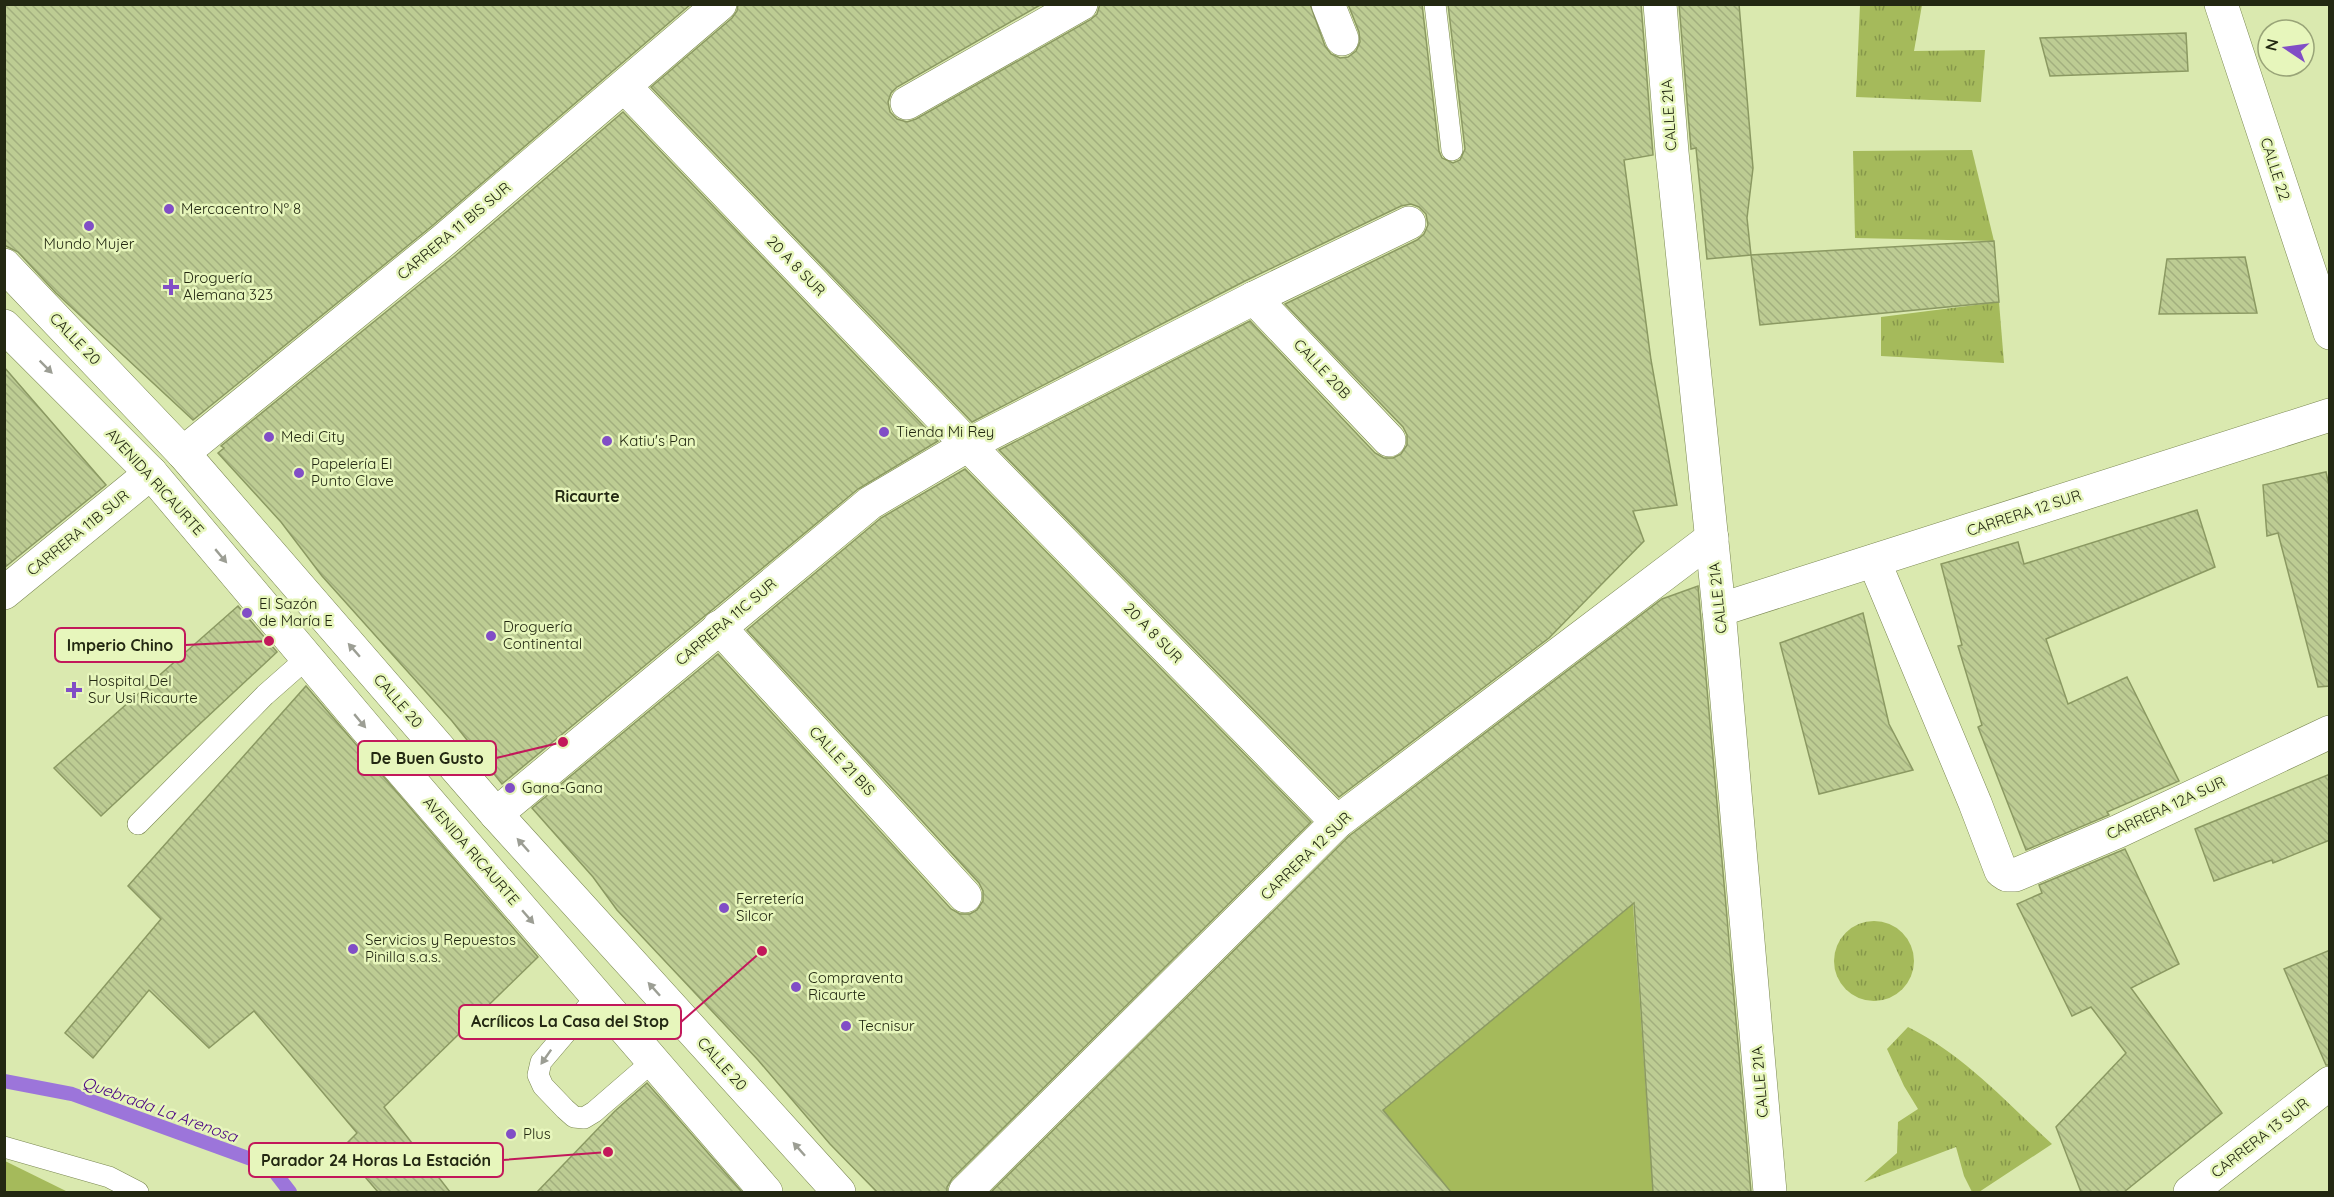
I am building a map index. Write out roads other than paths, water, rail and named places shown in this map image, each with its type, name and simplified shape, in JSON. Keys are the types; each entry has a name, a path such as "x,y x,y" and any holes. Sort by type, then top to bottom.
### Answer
{"street":[{"name":"CARRERA 11 BIS SUR","path":"183,453 444,240 720,4"},
{"path":"907,102 1034,16 1082,4"},
{"path":"1328,4 1342,39"},
{"name":"CALLE 21A","path":"1660,4 1672,152 1719,610 1770,1192"},
{"name":"CALLE 22","path":"2221,4 2330,333"},
{"name":"20 A 8 SUR","path":"625,87 968,445 1337,822"},
{"path":"968,445 1254,298 1409,223"},
{"name":"CALLE 20","path":"4,265 183,453 496,814 839,1192"},
{"name":"CALLE 20B","path":"1254,298 1389,440"},
{"name":"AVENIDA RICAURTE","path":"4,326 151,473 766,1192"},
{"name":"CARRERA 12 SUR","path":"1719,610 2330,415"},
{"name":"CARRERA 11C SUR","path":"496,814 870,503 968,445"},
{"name":"CARRERA 11B SUR","path":"4,593 151,473"},
{"name":"CARRERA 12 SUR","path":"965,1192 1337,822 1712,538"},
{"name":"CARRERA 12A SUR","path":"1874,561 2001,871 2007,875 2119,831 2330,732"},
{"name":"CALLE 21 BIS","path":"719,627 965,896"},
{"name":"CARRERA 13 SUR","path":"2190,1192 2330,1083"}],"lane":[{"path":"1434,4 1452,150"},
{"path":"138,824 265,695 307,658"},
{"path":"597,996 541,1062 538,1075 543,1086 574,1117 584,1118 653,1061"},
{"path":"4,1147 109,1177 138,1192"}],"waterway":[{"name":"Quebrada La Arenosa","path":"4,1081 72,1094 270,1166 290,1192"}],"place":[{"name":"Mercacentro Nº 8","path":"169,209"},
{"name":"Mundo Mujer","path":"89,226"},
{"name":"Droguería Alemana 323","path":"171,287"},
{"name":"Tienda Mi Rey","path":"884,432"},
{"name":"Medi City","path":"269,437"},
{"name":"Katiu's Pan","path":"607,441"},
{"name":"Papelería El Punto Clave","path":"299,473"},
{"name":"El Sazón de María E","path":"247,613"},
{"name":"Droguería Continental","path":"491,636"},
{"name":"Imperio Chino","path":"269,641"},
{"name":"Hospital Del Sur Usi Ricaurte","path":"74,690"},
{"name":"De Buen Gusto","path":"563,742"},
{"name":"Gana-Gana","path":"510,788"},
{"name":"Ferretería Silcor","path":"724,908"},
{"name":"Servicios y Repuestos Pinilla s.a.s.","path":"353,949"},
{"name":"Acrílicos La Casa del Stop","path":"762,951"},
{"name":"Compraventa Ricaurte","path":"796,987"},
{"name":"Tecnisur","path":"846,1026"},
{"name":"Plus","path":"511,1134"},
{"name":"Parador 24 Horas La Estación","path":"608,1152"}],"district":[{"name":"Ricaurte","path":"587,496"}]}
